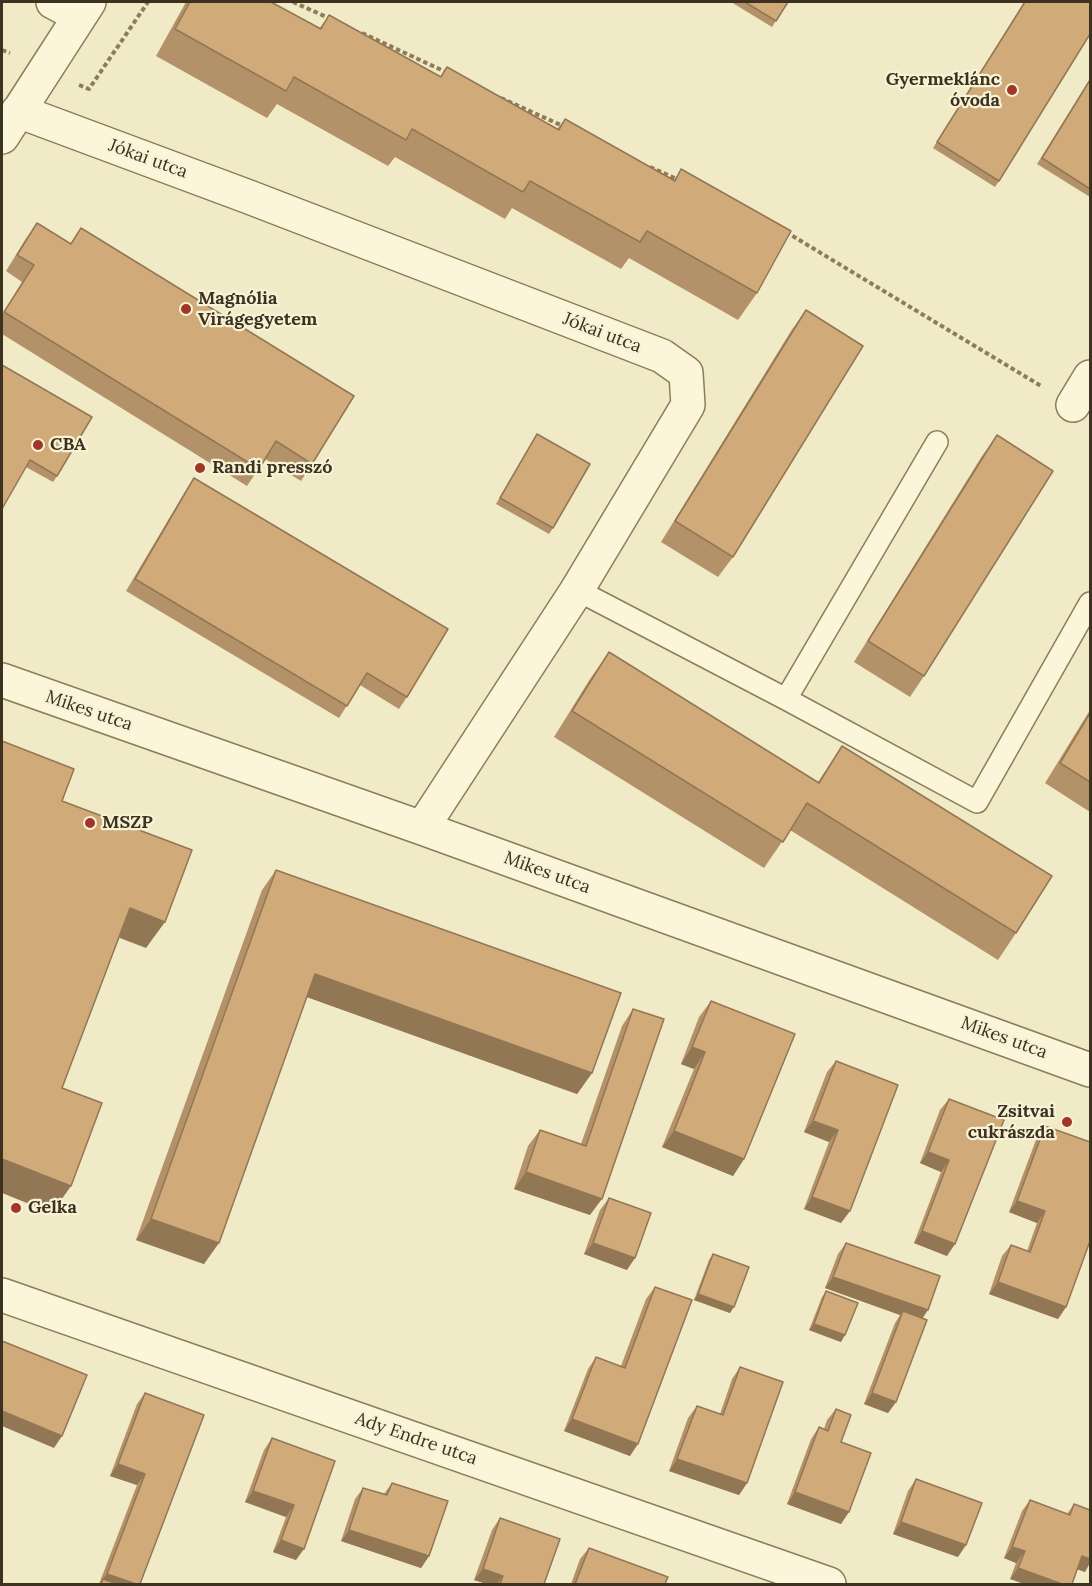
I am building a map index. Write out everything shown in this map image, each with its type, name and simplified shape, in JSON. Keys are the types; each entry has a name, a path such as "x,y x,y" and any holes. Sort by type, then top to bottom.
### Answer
{"street":[{"path":"10,124 73,6"},
{"name":"Jókai utca","path":"10,124 260,201 662,356 686,374 688,405 577,590 422,828"},
{"path":"1073,405 1090,377"},
{"name":"Mikes utca","path":"2,680 422,828 1090,1070"},
{"name":"Ady Endre utca","path":"2,1295 829,1584"}],"lane":[{"path":"786,699 937,442"},
{"path":"577,590 977,802 1090,603"}],"path":[{"path":"293,2 337,22"},
{"path":"358,32 456,77"},
{"path":"500,97 565,128"},
{"path":"641,163 685,183"},
{"path":"782,230 1073,405"}],"building":[{"path":"190,2 271,2 321,29 329,15 441,77 447,67 559,130 565,119 675,181 681,169 791,231 757,293 647,231 640,242 530,181 523,192 412,129 406,140 294,77 286,91 175,29"},
{"path":"745,2 788,2 776,21"},
{"name":"Gyermeklánc óvoda","path":"1025,2 1090,2 1090,34 999,181 937,142"},
{"path":"1090,80 1090,189 1042,158"},
{"path":"37,223 71,244 81,228 354,396 312,464 276,441 259,469 4,312 34,265 17,255"},
{"path":"806,310 863,346 733,557 675,521"},
{"name":"CBA","path":"2,365 92,417 57,476 30,460 2,509"},
{"path":"537,434 590,464 553,528 500,498"},
{"path":"997,435 1053,471 924,676 868,641"},
{"path":"194,478 448,629 407,697 367,673 347,706 135,579"},
{"path":"609,652 819,783 842,746 1052,876 1016,933 807,803 783,842 572,711"},
{"path":"1090,713 1090,782 1060,763"},
{"path":"2,741 74,769 62,801 192,850 165,922 130,908 62,1088 102,1103 71,1186 2,1159"},
{"path":"276,870 621,993 592,1073 315,974 219,1243 151,1219"},
{"path":"711,1001 795,1034 744,1159 674,1131 705,1052 692,1047"},
{"path":"633,1009 664,1019 602,1199 526,1172 540,1130 586,1146"},
{"path":"836,1061 898,1085 850,1211 812,1197 838,1130 813,1121"},
{"path":"949,1099 1004,1120 955,1244 922,1231 949,1160 928,1152"},
{"path":"1045,1126 1090,1142 1090,1241 1066,1307 998,1282 1011,1245 1030,1252 1045,1211 1017,1201"},
{"path":"609,1198 651,1213 635,1258 593,1243"},
{"path":"846,1243 940,1276 928,1310 833,1277"},
{"path":"713,1254 749,1267 734,1307 698,1294"},
{"path":"655,1287 692,1300 638,1444 572,1419 596,1357 625,1368"},
{"path":"826,1291 858,1303 845,1335 814,1324"},
{"path":"903,1311 927,1320 896,1402 872,1393"},
{"path":"2,1341 87,1375 62,1436 2,1411"},
{"path":"740,1367 783,1382 747,1483 677,1459 697,1406 723,1415"},
{"path":"145,1393 204,1415 140,1584 136,1584 107,1574 145,1474 118,1464"},
{"path":"836,1409 851,1415 841,1442 871,1453 849,1512 795,1492 819,1427 828,1431"},
{"path":"272,1438 335,1461 304,1549 281,1540 294,1505 253,1491"},
{"path":"916,1479 982,1503 966,1545 901,1522"},
{"path":"392,1483 448,1501 429,1556 349,1530 363,1488 387,1495"},
{"path":"1030,1500 1070,1515 1074,1504 1090,1510 1090,1559 1082,1556 1072,1584 1062,1584 1018,1568 1025,1551 1012,1547"},
{"path":"500,1518 560,1539 544,1584 500,1584 503,1576 483,1569"},
{"path":"589,1548 668,1577 665,1584 575,1584"},
{"path":"103,1579 117,1584 101,1584"}],"place":[{"name":"Gyermeklánc óvoda","path":"1012,90"},
{"name":"Magnólia Virágegyetem","path":"186,309"},
{"name":"CBA","path":"38,445"},
{"name":"Randi presszó","path":"200,468"},
{"name":"MSZP","path":"90,823"},
{"name":"Zsitvai cukrászda","path":"1067,1122"},
{"name":"Gelka","path":"16,1208"}]}
